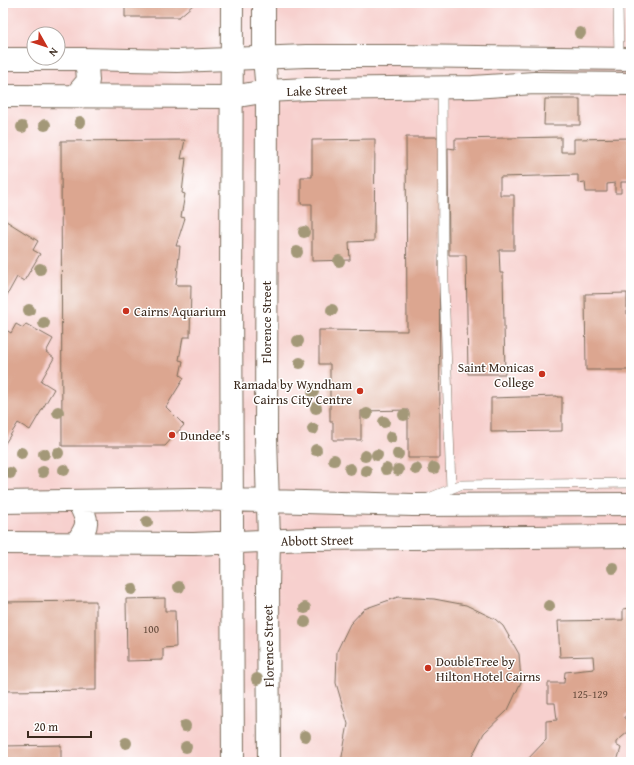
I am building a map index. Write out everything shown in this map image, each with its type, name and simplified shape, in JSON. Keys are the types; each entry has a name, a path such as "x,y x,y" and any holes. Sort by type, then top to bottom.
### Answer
{"street":[{"path":"232,3 233,762"},
{"name":"Florence Street","path":"264,3 264,58 267,91 268,586 270,762"},
{"path":"3,59 177,61 401,56 625,59"},
{"path":"76,95 88,81 87,66 80,59"},
{"name":"Lake Street","path":"3,96 76,95 232,97 267,91 442,87 534,83 631,84"},
{"path":"3,502 233,500 413,505 631,504"},
{"path":"77,542 87,524 78,502"},
{"name":"Abbott Street","path":"3,543 232,543 269,540 631,536"}],"lane":[{"path":"618,3 625,59"},
{"path":"442,87 443,256 451,489"},
{"path":"413,505 460,485 631,483"}],"shaded area":[{"path":"3,3 631,3 631,762 3,762"}],"building":[{"path":"125,3 193,3 193,5 179,17 125,17"},
{"path":"545,99 580,99 580,125 544,125"},
{"path":"406,137 439,137 440,458 408,458 408,410 361,411 361,440 333,440 333,422 330,422 330,364 319,364 319,330 407,331"},
{"path":"561,137 561,152 574,152 574,139 631,138 631,182 621,182 621,193 615,193 615,183 607,184 607,192 586,192 585,182 578,183 578,175 500,177 500,195 514,195 514,250 499,250 500,273 503,273 505,374 468,374 466,255 449,255 448,148 455,149 455,139"},
{"path":"375,139 374,241 349,242 350,260 312,261 312,204 301,204 301,177 312,177 312,140"},
{"name":"Cairns Aquarium","path":"185,140 181,159 186,158 182,193 185,194 181,217 185,218 176,246 180,246 176,285 191,285 190,337 183,337 179,360 183,361 180,375 184,378 166,407 184,425 165,446 62,446 61,141"},
{"path":"3,219 38,241 33,250 40,254 24,281 17,277 6,297 3,296"},
{"path":"627,293 627,314 631,314 631,370 586,370 585,294"},
{"path":"16,324 23,328 26,324 53,339 46,352 54,358 41,381 54,389 30,430 18,423 4,445 3,328 11,333"},
{"path":"562,397 562,431 491,432 491,398"},
{"name":"DoubleTree by Hilton Hotel Cairns","path":"398,597 434,599 466,605 495,619 503,626 519,654 521,682 508,710 484,733 469,762 341,762 348,724 336,683 337,651 350,624 364,609"},
{"path":"165,598 165,611 175,611 176,647 163,648 163,660 127,661 126,599"},
{"path":"96,601 96,690 3,691 3,602"},
{"path":"631,608 631,713 625,716 625,719 631,722 628,732 616,742 616,745 621,748 618,758 614,762 525,762 546,740 546,721 557,720 555,703 548,703 548,683 564,683 565,672 594,669 593,656 560,657 558,621 623,620 623,609"},
{"path":"61,745 61,762 3,762 3,746"}],"place":[{"name":"Cairns Aquarium","path":"126,311"},
{"name":"Saint Monicas College","path":"542,374"},
{"name":"Ramada by Wyndham Cairns City Centre","path":"360,391"},
{"name":"Dundee's","path":"172,435"},
{"name":"DoubleTree by Hilton Hotel Cairns","path":"428,668"}]}
